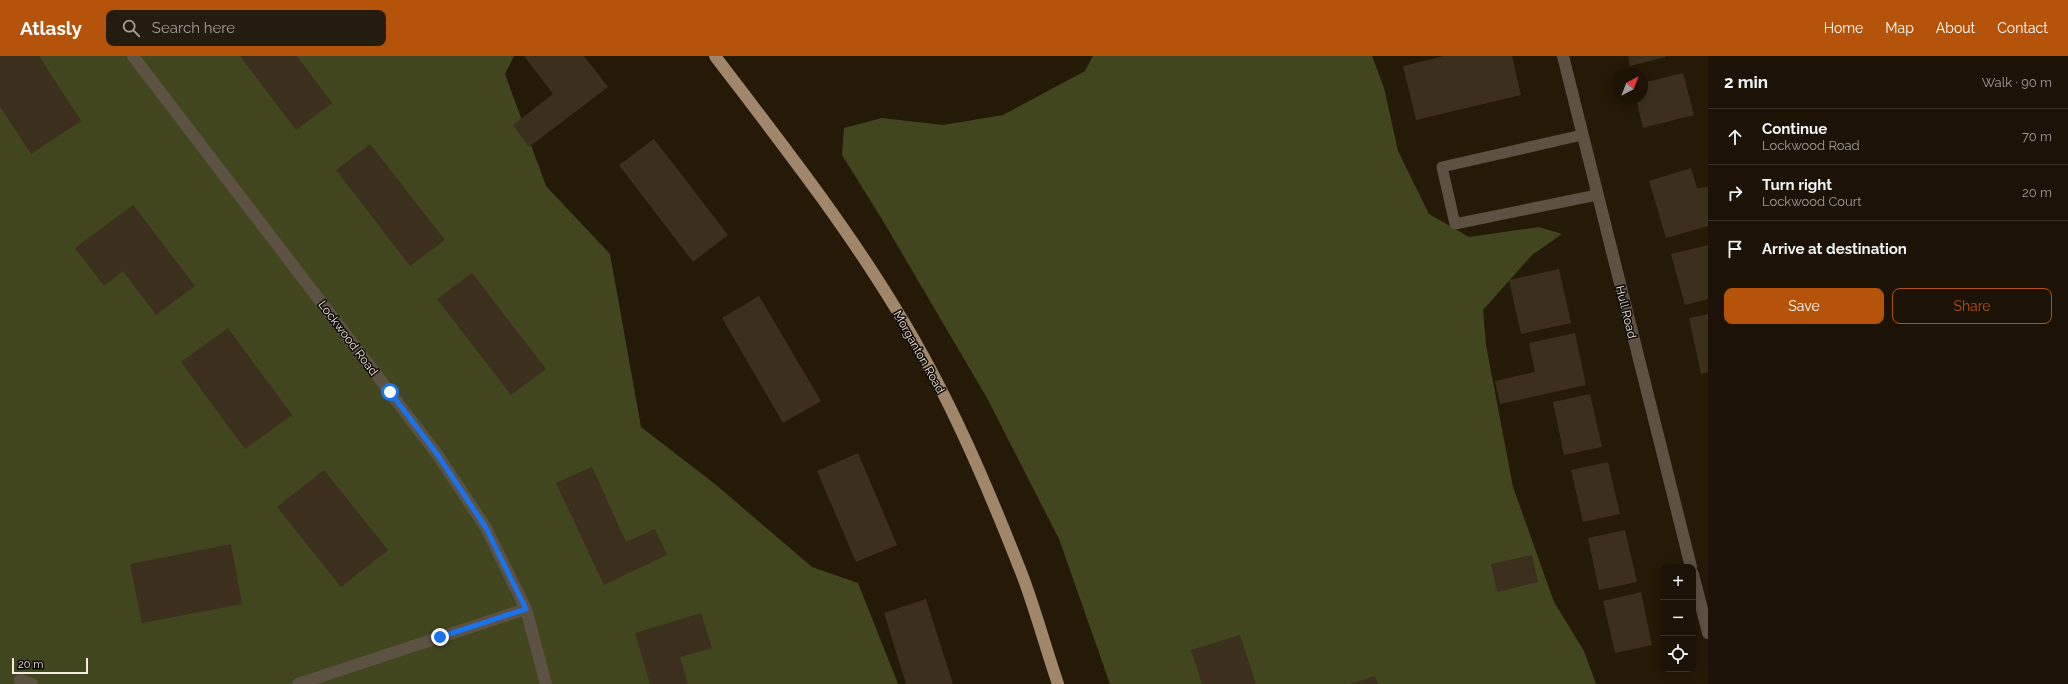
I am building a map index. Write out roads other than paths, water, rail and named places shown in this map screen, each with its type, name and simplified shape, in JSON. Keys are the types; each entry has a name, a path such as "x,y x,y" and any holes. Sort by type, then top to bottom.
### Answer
{"main road":[{"name":"Morganton Road","path":"715,56 840,222 897,310 939,387 977,466 1023,579 1058,684"}],"street":[{"name":"Lockwood Road","path":"133,56 437,454 486,528 526,609 546,684"},
{"name":"Hull Road","path":"1563,56 1690,564"},
{"path":"1696,586 1708,633"},
{"path":"298,684 526,609"},
{"path":"20,680 32,684"}],"lane":[{"path":"1582,134 1442,166 1455,224 1597,195"}]}
